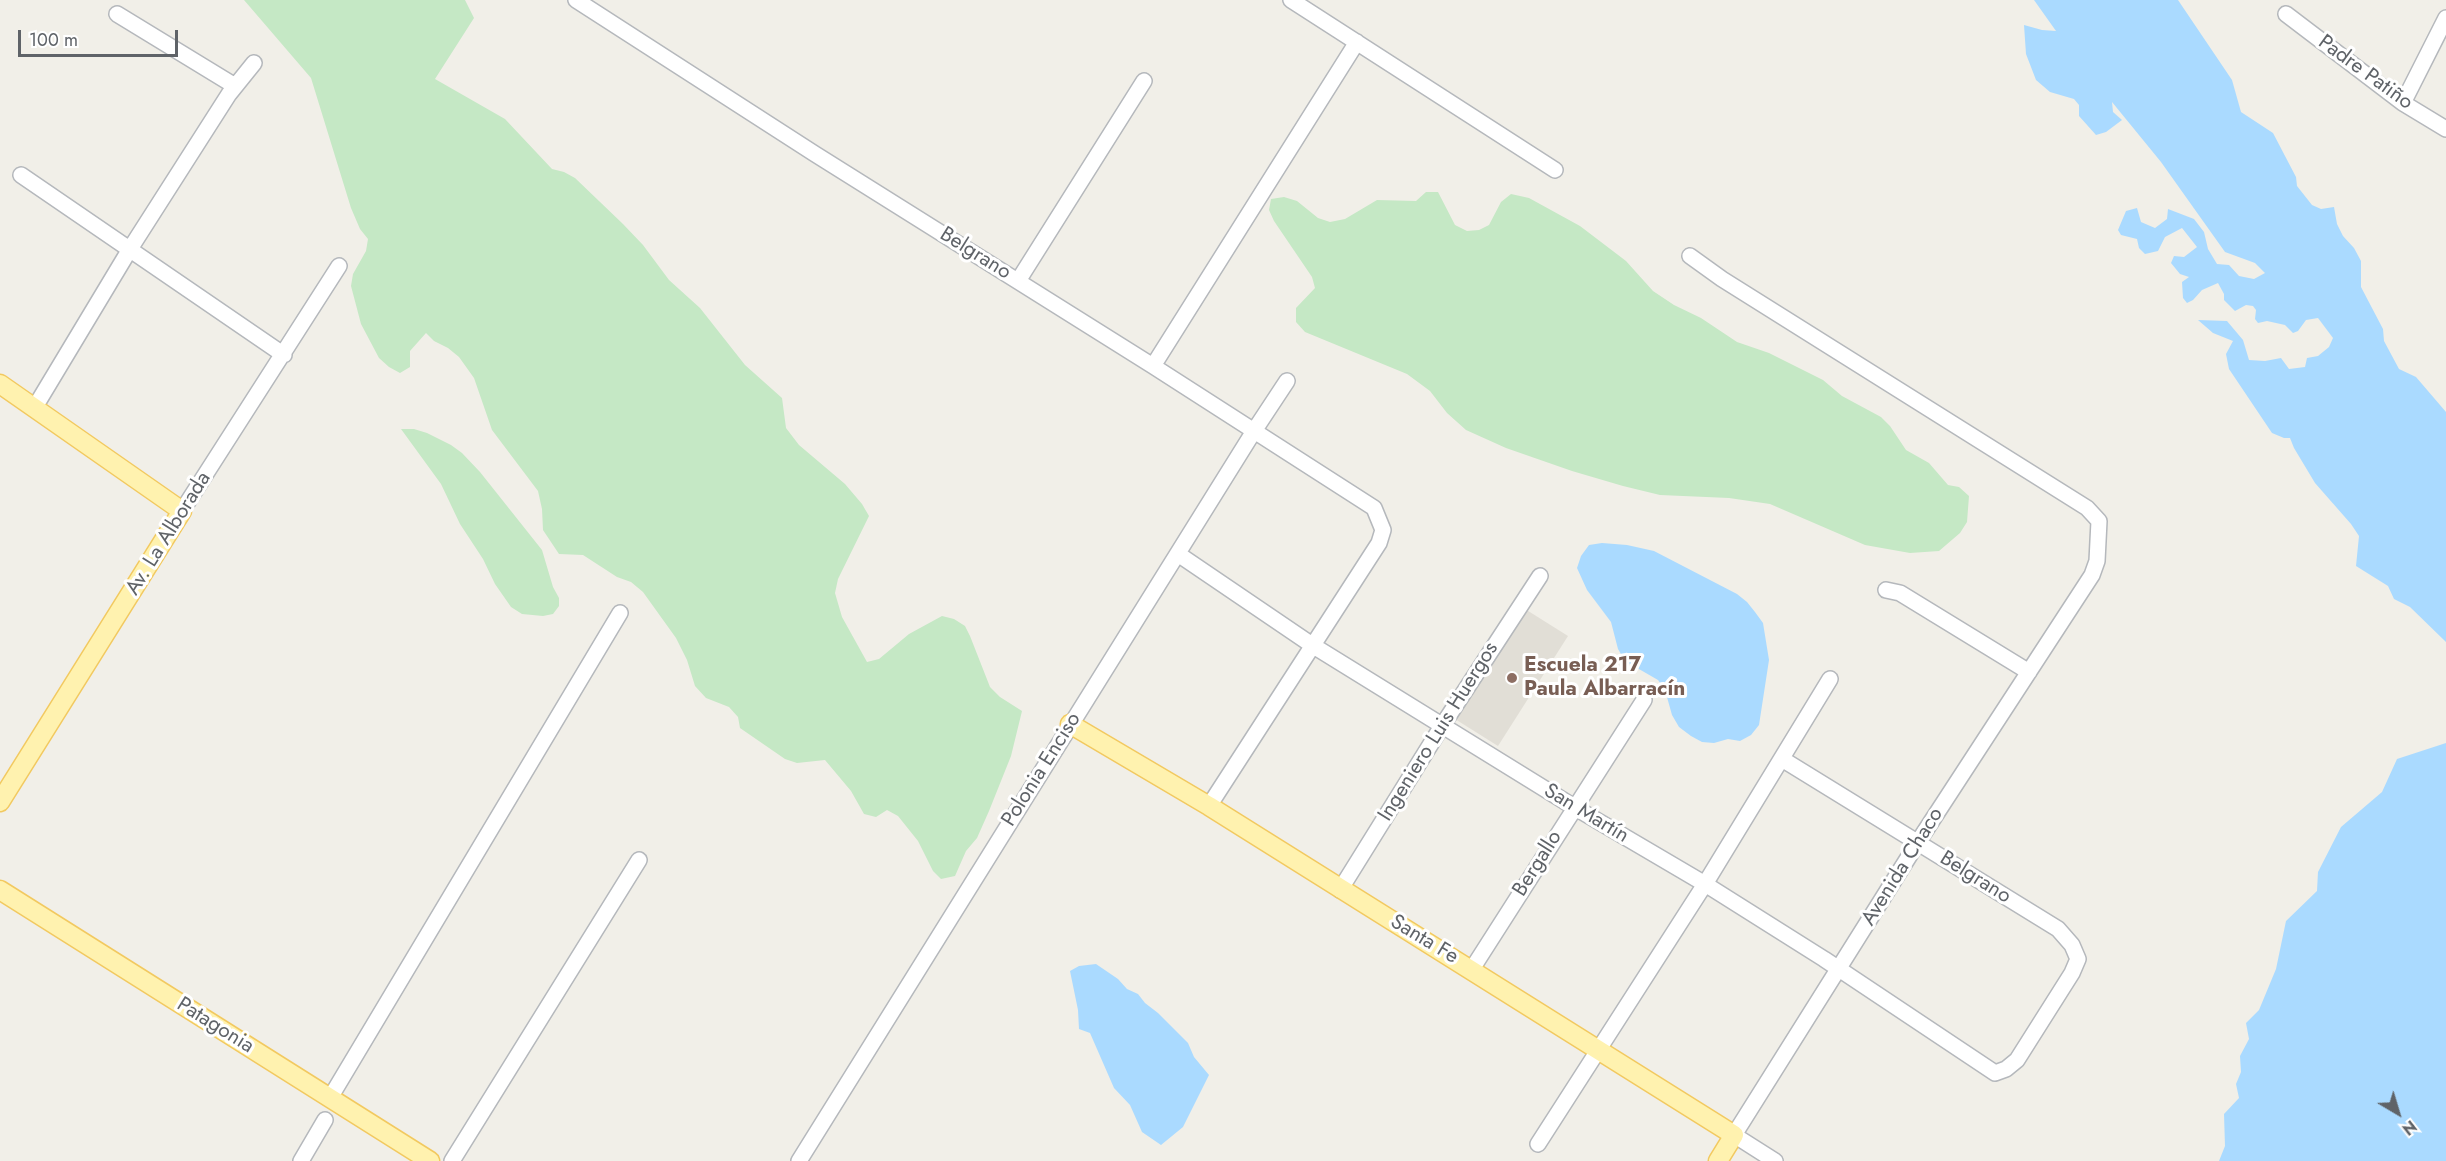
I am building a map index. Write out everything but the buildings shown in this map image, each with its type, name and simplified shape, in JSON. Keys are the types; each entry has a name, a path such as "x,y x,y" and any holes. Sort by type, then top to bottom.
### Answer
{"main road":[{"path":"0,384 183,511"},
{"name":"Av. La Alborada","path":"0,802 183,511"},
{"name":"Santa Fe","path":"1070,724 1209,806 1734,1135"},
{"name":"Patagonia","path":"0,890 330,1108 430,1161"},
{"name":"Avenida Chaco","path":"1718,1161 1734,1135"}],"street":[{"name":"Belgrano","path":"576,0 814,154 1153,366 1374,508 1383,530 1379,543 1312,645"},
{"path":"1291,0 1555,170"},
{"path":"117,14 235,86"},
{"name":"Padre Patiño","path":"2286,14 2403,103 2446,129"},
{"path":"2403,103 2446,18"},
{"path":"1153,366 1357,42"},
{"path":"35,407 130,249 235,86 254,63"},
{"path":"1018,281 1144,81"},
{"path":"21,175 284,355"},
{"name":"Avenida Chaco","path":"1690,256 1722,279 2087,508 2099,521 2100,537 2097,561 2092,575 1918,842 1734,1135"},
{"name":"Av. La Alborada","path":"183,511 339,266"},
{"name":"Polonia Enciso","path":"799,1161 1070,724 1287,381"},
{"name":"San Martín","path":"1178,554 1312,645 1574,807 1705,884 1995,1073"},
{"name":"Ingeniero Luis Huergos","path":"1340,890 1539,576"},
{"path":"1886,590 1900,593 2029,672"},
{"path":"301,1161 620,613"},
{"path":"1209,806 1312,645"},
{"path":"1538,1144 1705,884 1830,679"},
{"name":"Bergallo","path":"1472,969 1644,700"},
{"name":"Belgrano","path":"1782,759 2058,929 2072,945 2078,959 2072,972 2017,1060 2006,1069 1995,1073"},
{"path":"452,1161 639,860"},
{"name":"Santa Fe","path":"1734,1135 1775,1161"}],"shaded area":[{"name":"Escuela 217 Paula Albarracín","path":"1525,609 1568,636 1498,746 1455,719"}],"green space":[{"path":"244,0 465,0 474,18 435,79 505,119 552,169 575,178 623,224 643,245 669,280 700,308 745,365 782,398 786,428 799,445 845,484 862,504 869,516 838,579 835,593 842,617 867,662 879,659 909,634 942,616 954,619 965,626 990,687 1000,697 1022,711 1011,756 989,811 977,838 966,851 955,876 941,879 933,871 918,841 898,816 887,810 876,817 864,814 851,791 825,760 797,763 785,759 740,728 738,717 729,707 706,698 695,686 687,660 676,638 643,592 631,582 617,577 583,555 559,554 543,530 538,491 492,430 474,378 459,357 426,333 410,351 410,367 400,373 379,358 361,324 351,286 353,274 366,251 368,239 360,229 351,208 311,78"},
{"path":"1426,192 1438,192 1455,225 1467,231 1479,230 1489,225 1501,202 1511,194 1529,198 1580,226 1626,261 1653,291 1674,305 1701,318 1737,342 1769,353 1823,380 1842,396 1881,417 1906,450 1929,463 1948,485 1959,487 1969,496 1967,522 1960,533 1939,551 1910,553 1865,545 1770,504 1729,498 1660,495 1623,486 1506,448 1466,430 1447,413 1430,391 1407,374 1305,332 1296,322 1296,308 1315,288 1312,277 1274,221 1269,210 1271,199 1284,197 1297,201 1318,218 1330,222 1345,219 1377,200 1416,201"},
{"path":"401,429 414,429 427,433 451,445 480,472 542,550 553,587 559,598 559,606 553,614 543,616 522,614 511,607 460,524 441,484"}],"water":[{"path":"2034,0 2178,0 2232,80 2241,112 2273,133 2296,177 2297,186 2312,205 2321,209 2334,207 2337,224 2343,236 2354,248 2361,261 2361,287 2383,329 2384,341 2399,369 2416,377 2446,412 2446,642 2410,607 2394,599 2388,586 2356,566 2359,536 2315,483 2290,438 2272,433 2229,369 2226,354 2233,341 2213,333 2198,320 2227,321 2243,340 2249,360 2265,361 2281,358 2289,369 2305,367 2307,358 2318,356 2329,347 2333,338 2318,318 2306,320 2298,331 2293,333 2285,325 2267,321 2258,323 2253,306 2246,305 2235,311 2224,300 2224,294 2218,283 2202,290 2187,303 2183,298 2182,282 2189,277 2180,274 2171,263 2174,256 2184,257 2197,247 2182,228 2165,237 2158,251 2145,254 2139,248 2137,239 2121,235 2118,230 2126,211 2137,208 2141,222 2155,228 2167,219 2168,209 2194,219 2204,232 2208,249 2217,264 2229,265 2239,276 2254,279 2265,273 2255,263 2225,252 2161,162 2112,102 2113,112 2122,120 2106,132 2096,135 2079,116 2079,105 2074,99 2050,92 2036,80 2026,54 2024,25 2056,31"},
{"path":"1602,543 1627,545 1654,551 1737,594 1755,612 1763,623 1769,660 1759,725 1751,735 1740,741 1728,739 1714,743 1702,742 1691,736 1679,727 1672,715 1665,690 1658,680 1625,661 1618,649 1611,622 1587,590 1577,568 1581,556 1589,545"},
{"path":"2446,743 2446,1161 2219,1161 2225,1146 2224,1114 2239,1098 2236,1084 2241,1072 2240,1056 2249,1039 2246,1023 2259,1010 2276,969 2286,921 2317,891 2318,872 2341,827 2382,792 2397,759"},
{"path":"1096,964 1118,979 1127,989 1138,994 1158,1013 1188,1043 1194,1057 1209,1075 1183,1127 1161,1145 1142,1132 1130,1105 1114,1088 1090,1033 1079,1029 1078,1010 1070,971 1079,966"}],"place":[{"name":"Escuela 217 Paula Albarracín","path":"1512,678"}]}
